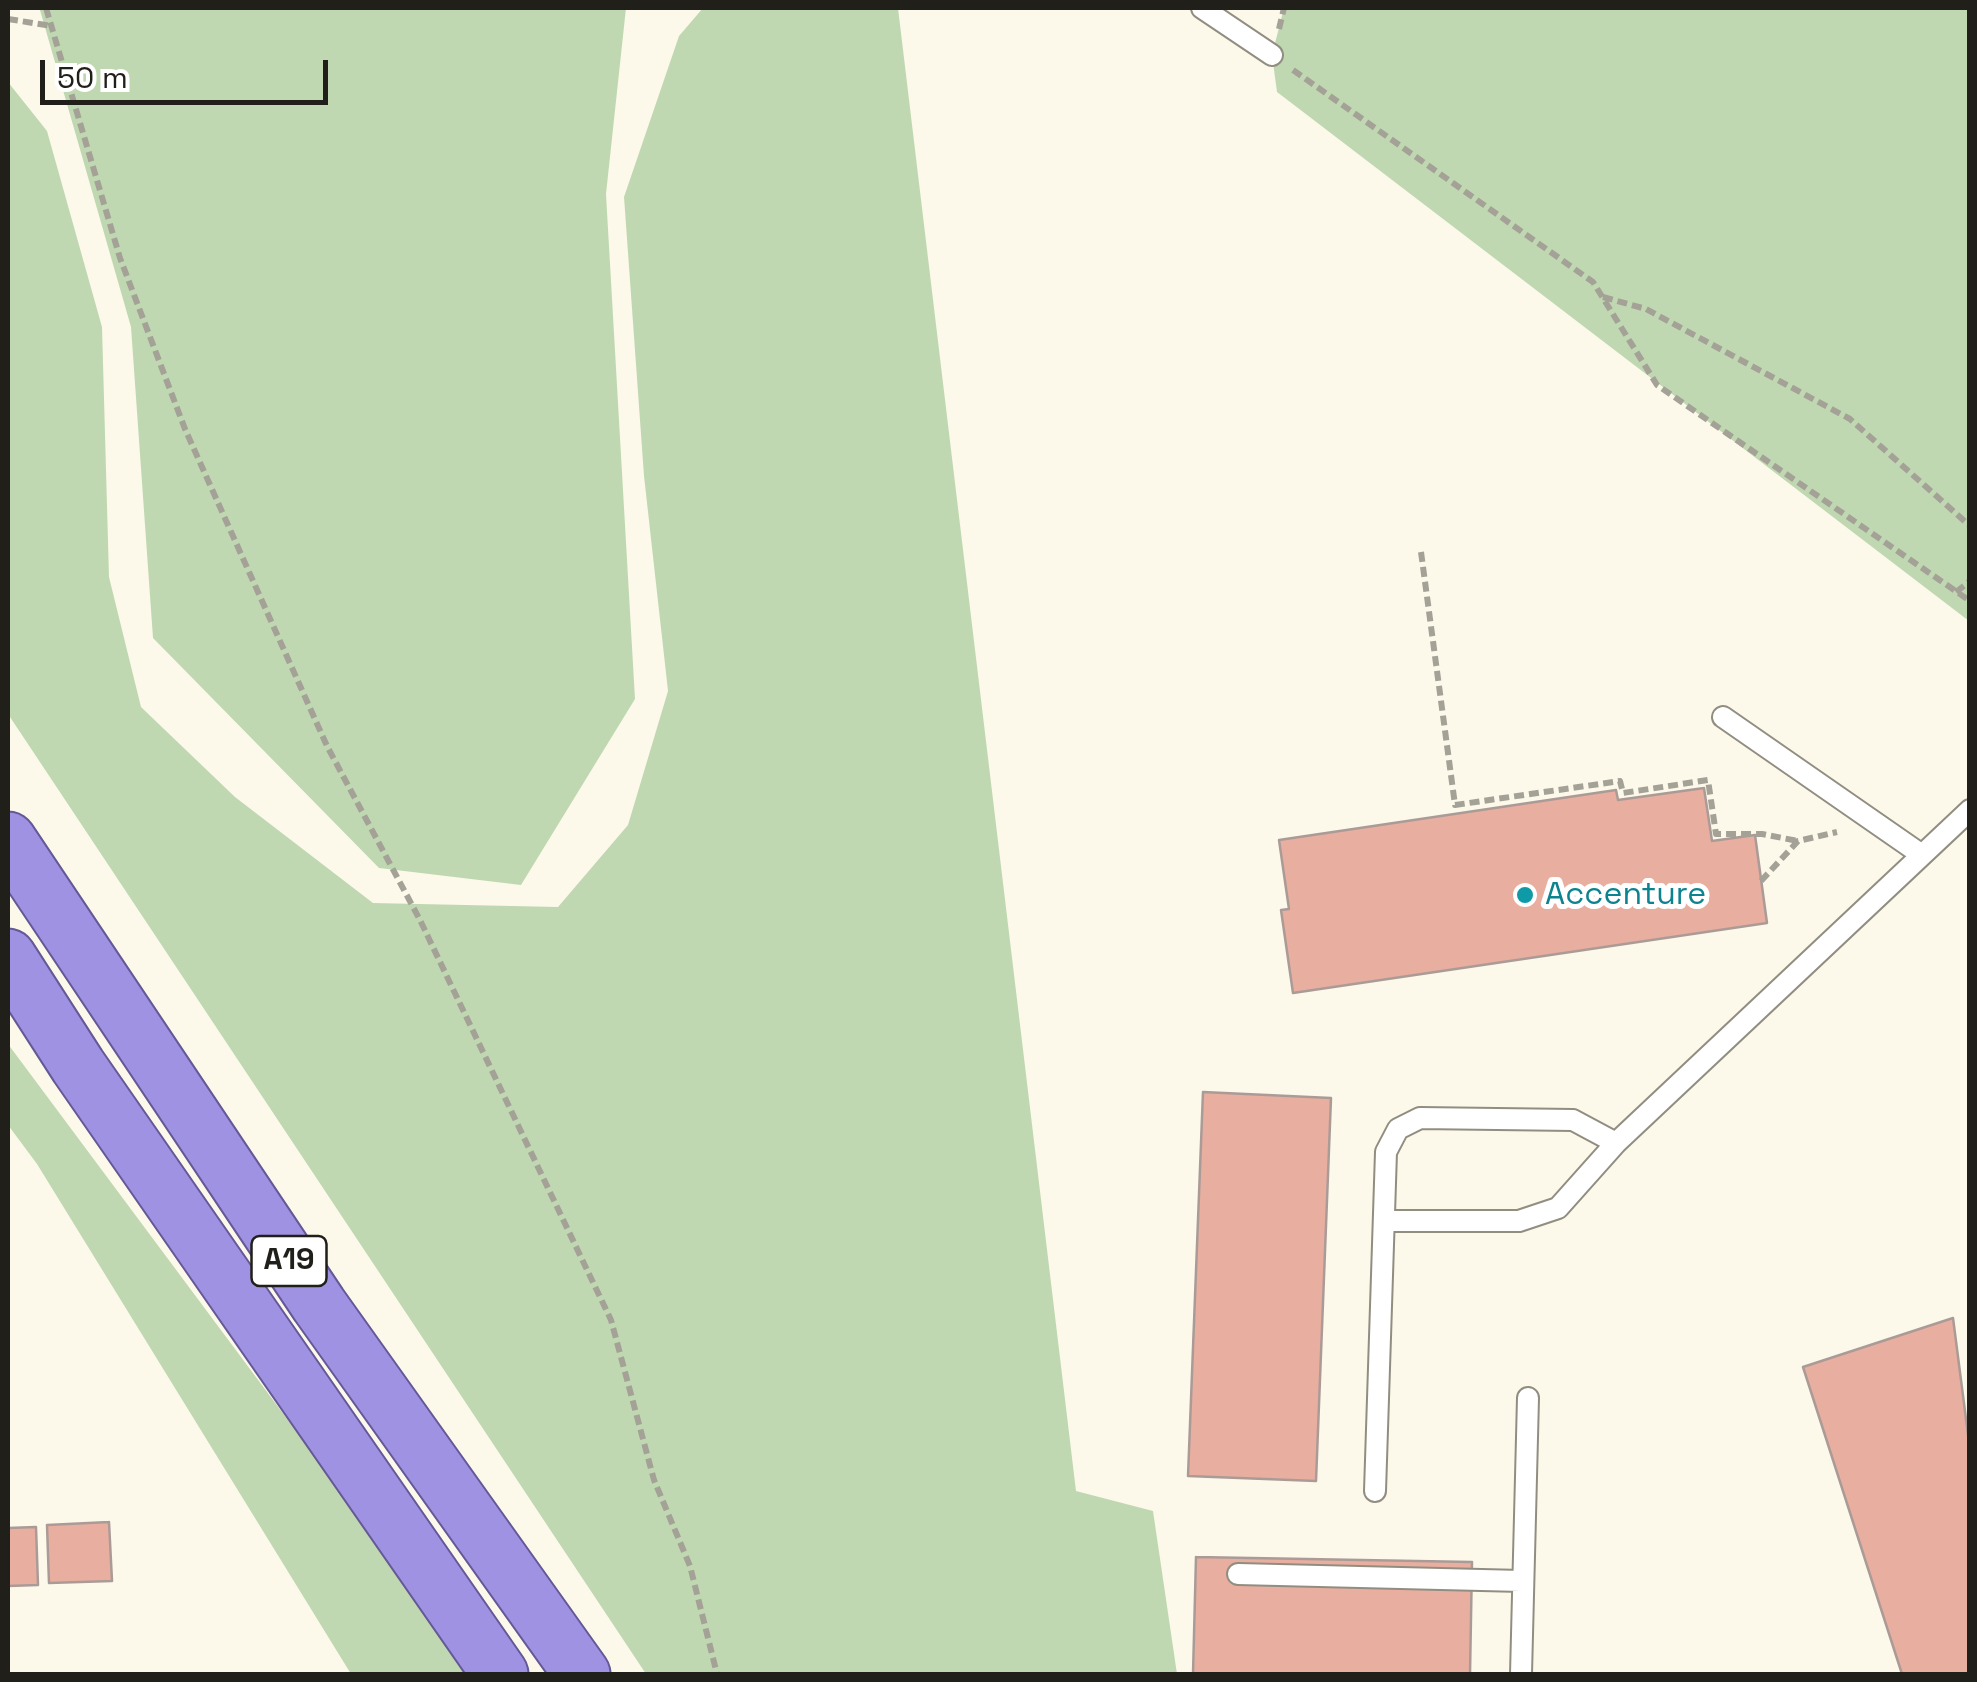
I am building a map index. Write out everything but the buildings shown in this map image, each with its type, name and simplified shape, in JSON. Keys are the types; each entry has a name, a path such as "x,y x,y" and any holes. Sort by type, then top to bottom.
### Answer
{"highway":[{"name":"A19","path":"8,840 318,1306 582,1674"},
{"name":"A19","path":"8,957 78,1066 500,1674"}],"lane":[{"path":"1202,8 1272,55"},
{"path":"1723,718 1922,854"},
{"path":"1384,1220 1520,1220 1558,1208 1616,1143 1970,810"},
{"path":"1375,1491 1386,1152 1398,1130 1420,1118 1572,1120 1616,1143"},
{"path":"1521,1674 1528,1398"},
{"path":"1238,1574 1522,1581"}],"path":[{"path":"46,8 120,258 185,428 327,746 420,920 610,1320 654,1480 690,1566 717,1674"},
{"path":"8,19 52,26"},
{"path":"1272,55 1594,282 1657,384 1970,601"},
{"path":"1602,296 1646,309 1850,419 1970,526"},
{"path":"1421,552 1455,806 1620,781 1623,793 1708,780 1716,834 1762,834 1798,841"},
{"path":"1956,592 1970,581"}],"green space":[{"path":"31,8 626,8 606,194 635,699 521,885 379,868 153,638 131,327 40,10"},
{"path":"703,8 898,8 1076,1491 1153,1511 1177,1674 646,1674 8,714 8,82 47,131 102,327 109,577 141,707 235,797 373,903 558,907 628,825 668,691 644,476 624,197 679,36"},
{"path":"1284,8 1969,8 1969,621 1277,92 1272,55"},
{"path":"8,1044 477,1674 351,1674 37,1164 8,1125"}],"place":[{"name":"Accenture","path":"1525,895"}]}
